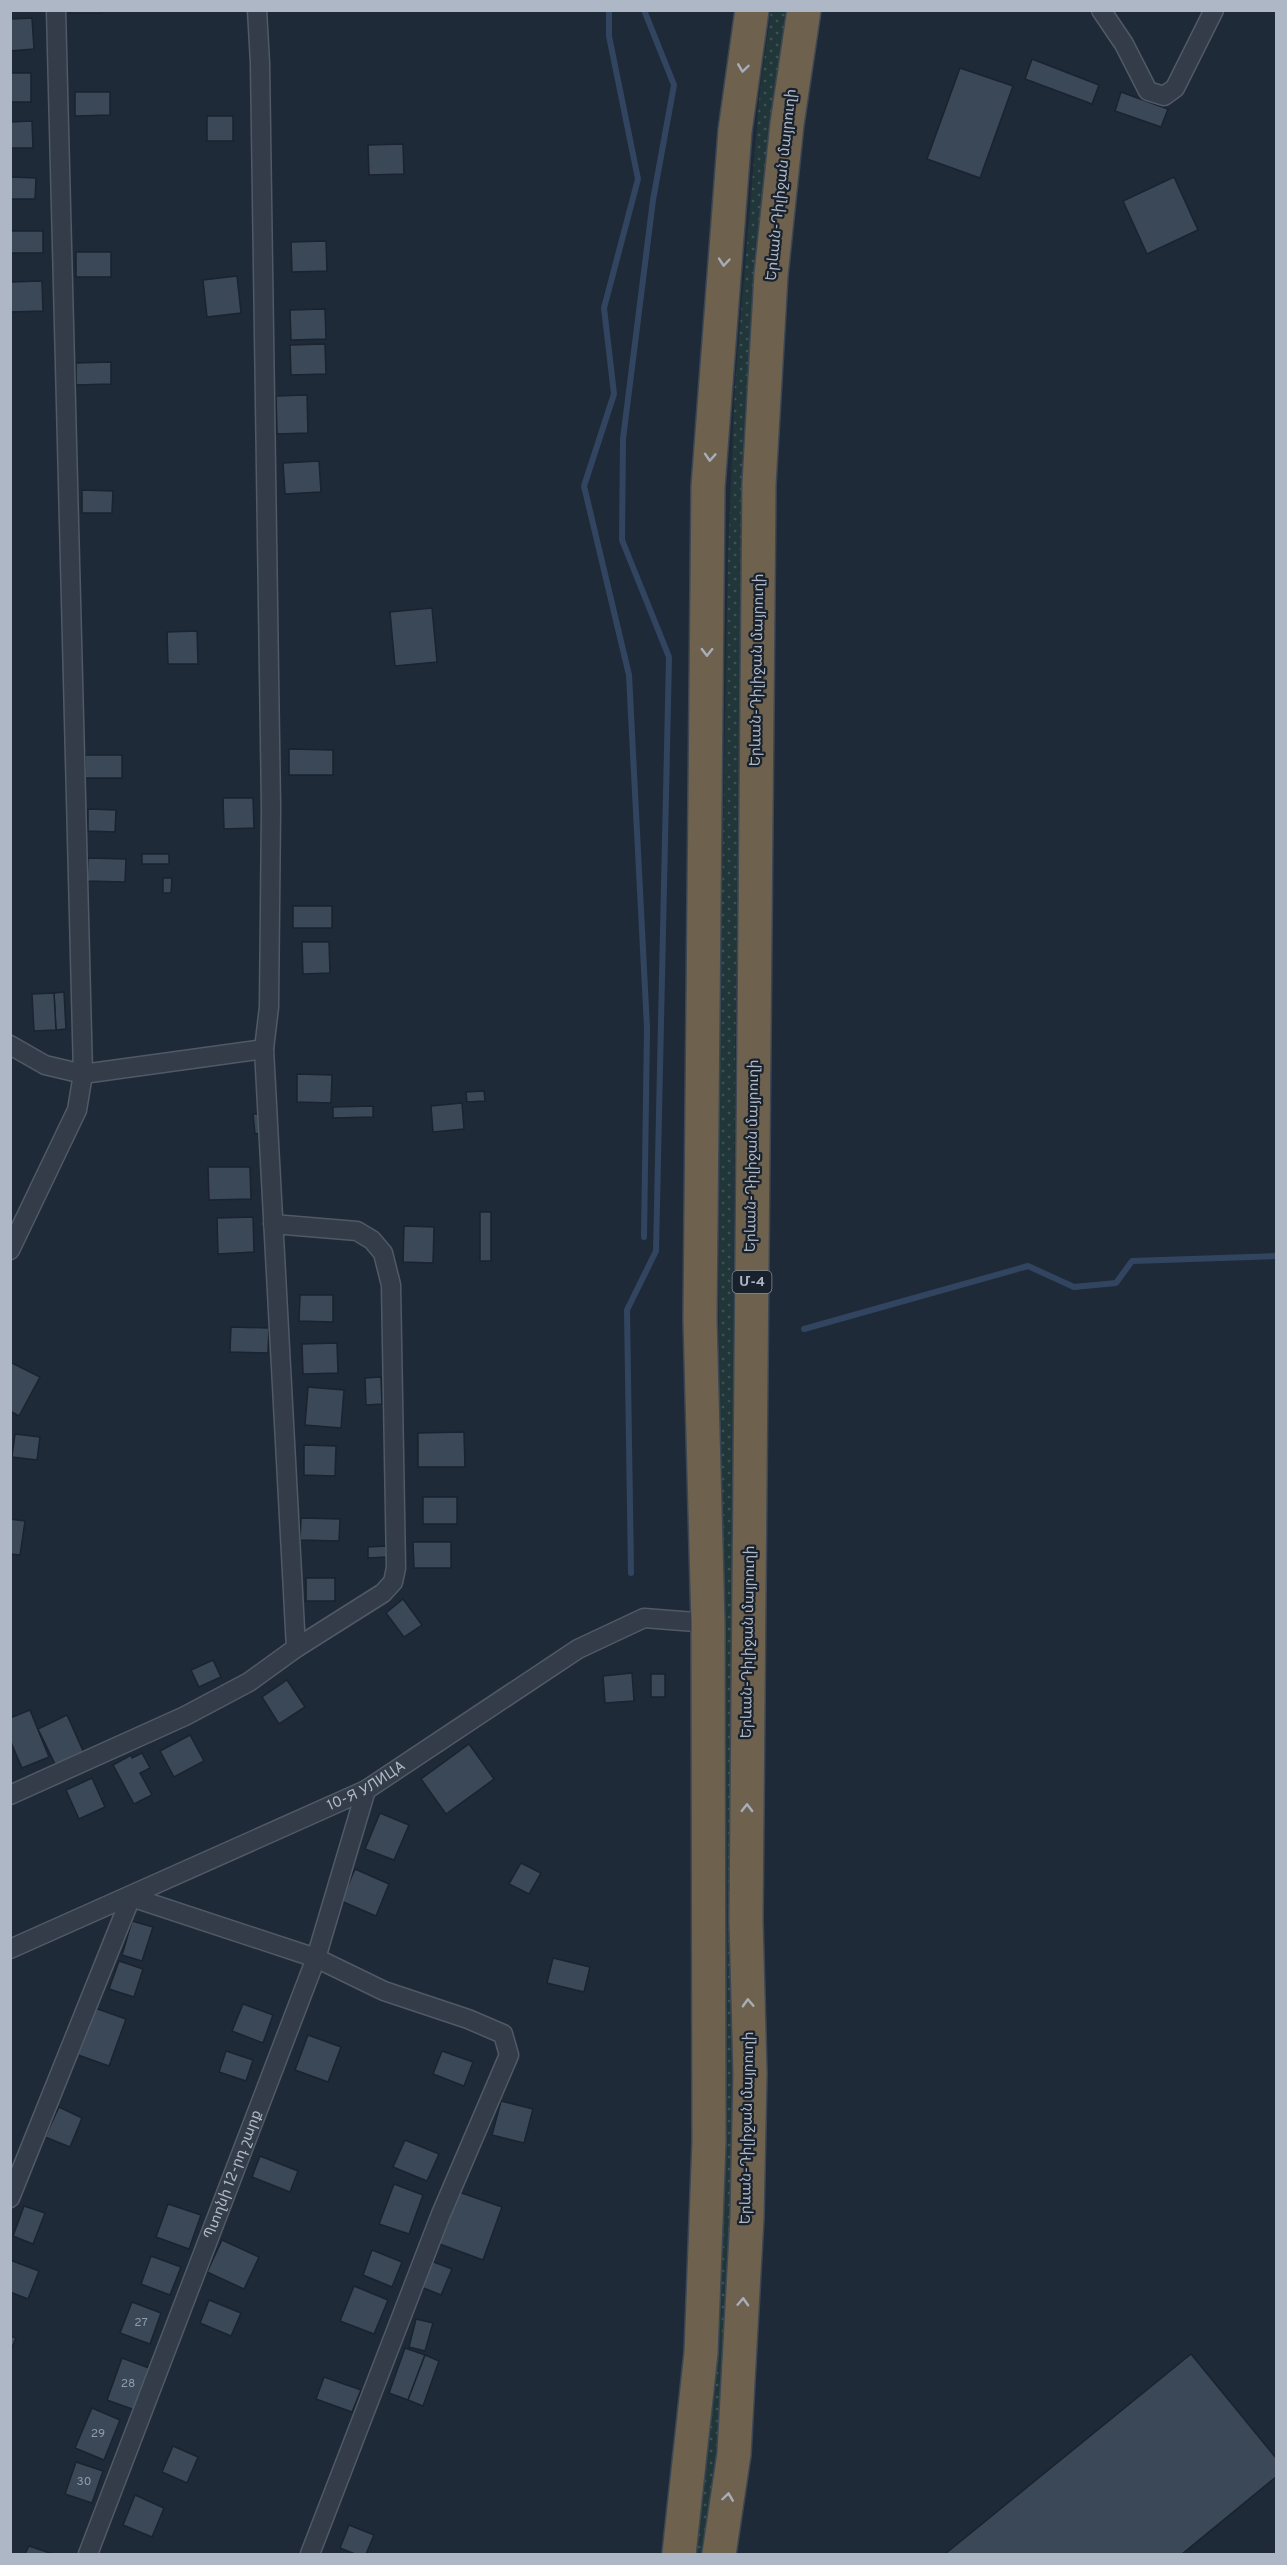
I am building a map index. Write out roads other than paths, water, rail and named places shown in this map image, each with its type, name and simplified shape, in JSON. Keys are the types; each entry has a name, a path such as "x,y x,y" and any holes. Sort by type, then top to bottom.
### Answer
{"highway":[{"path":"680,2554 701,2353 709,2142 708,1623 700,1307 708,486 734,142 752,10"},
{"name":"Երևան-Դիլիջան մայրուղի","path":"719,2554 734,2454 748,2205 750,2074 746,1908 759,484 771,275 787,124 804,10"}],"street":[{"path":"10,1250 16,1225 77,1110 82,1074 56,10"},
{"path":"257,10 260,75 271,808 269,1006 264,1049 296,1648"},
{"path":"1101,10 1124,44 1148,91 1164,96 1175,88 1214,10"},
{"path":"10,1046 45,1065 82,1074 264,1049"},
{"path":"10,1795 185,1716 249,1682 296,1648 383,1593 393,1582 396,1569 391,1285 382,1253 372,1240 357,1231 273,1224"},
{"name":"10-Я УЛИЦА","path":"10,1949 366,1791 578,1649 644,1618 708,1623"},
{"name":"Պտղնի 12-րդ շարք","path":"88,2554 316,1958 366,1791"},
{"path":"10,2198 131,1897 316,1958 384,1991 468,2019 503,2034 509,2055 441,2214 310,2554"}],"waterway":[{"path":"609,10 609,36 638,179 604,308 614,394 584,486 629,675 647,1028 644,1237"},
{"path":"631,1573 627,1310 656,1251 669,657 622,540 623,439 653,200 674,85 644,10"},
{"path":"804,1329 1028,1266 1074,1287 1116,1283 1132,1261 1276,1256"}]}
